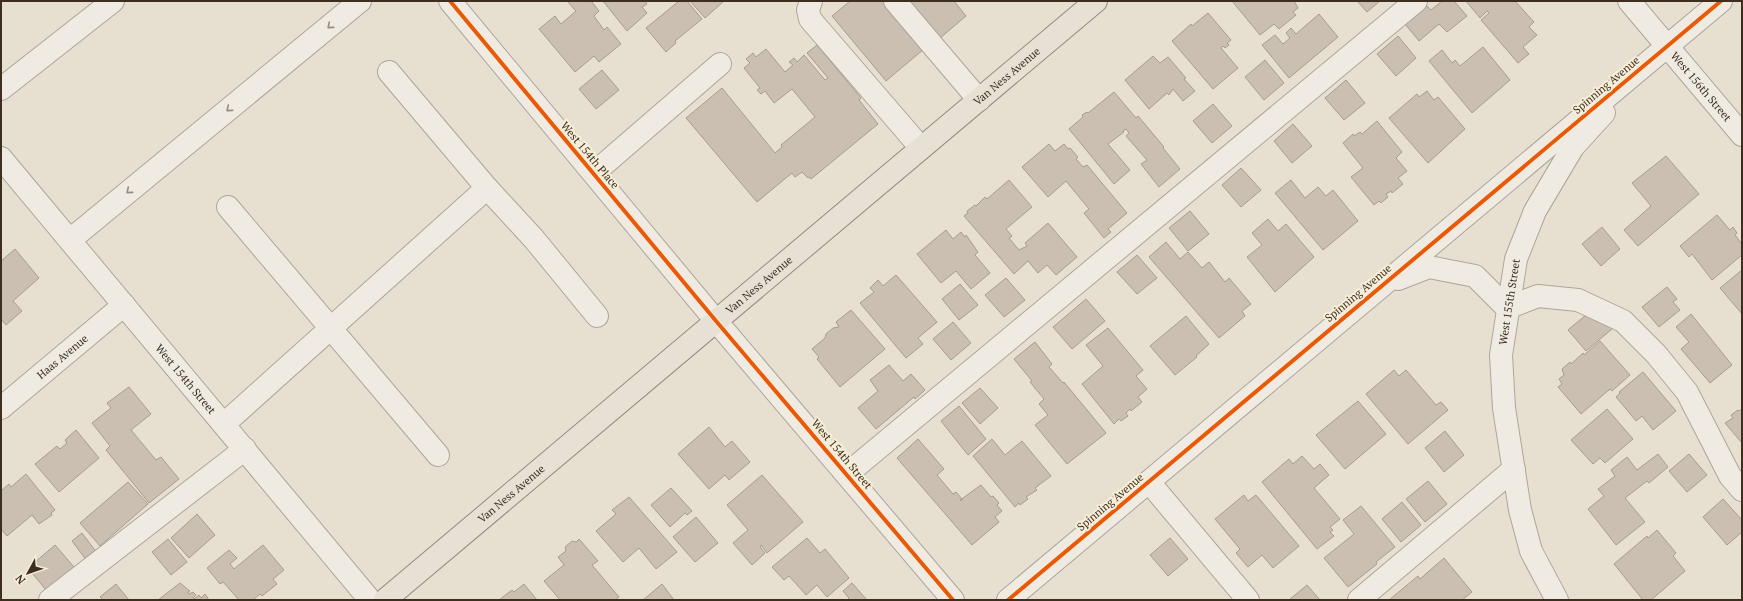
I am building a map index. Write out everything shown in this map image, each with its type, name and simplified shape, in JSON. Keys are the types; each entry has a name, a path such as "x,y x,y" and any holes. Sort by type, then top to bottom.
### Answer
{"main road":[{"name":"Van Ness Avenue","path":"385,600 1096,1"}],"street":[{"path":"1,89 113,1"},
{"path":"70,240 360,1"},
{"path":"811,1 808,10 810,19 921,148"},
{"path":"895,1 979,100"},
{"path":"847,474 1416,1"},
{"name":"West 156th Street","path":"1629,1 1742,135"},
{"name":"Spinning Avenue","path":"1008,600 1721,1"},
{"path":"1667,45 1737,1"},
{"name":"West 154th Place","path":"458,4 594,173 716,320"},
{"name":"West 155th Street","path":"1556,600 1531,550 1520,510 1504,408 1500,355 1516,259 1535,211 1573,147 1667,45"},
{"path":"594,173 720,64"},
{"path":"389,72 487,188 534,239 598,316"},
{"name":"West 154th Street","path":"1,158 370,600"},
{"path":"224,424 487,188"},
{"path":"228,207 438,455"},
{"path":"1382,285 1429,267 1475,276 1507,308 1538,296 1578,300 1623,321 1656,354 1687,392 1730,476 1742,490"},
{"name":"Haas Avenue","path":"1,408 124,305"},
{"name":"West 154th Street","path":"716,320 953,600"},
{"path":"50,600 245,449"},
{"path":"1359,600 1514,469"},
{"path":"1149,482 1248,600"}],"building":[{"path":"567,1 591,1 599,11 594,16 604,30 607,27 621,44 599,62 594,56 575,72 539,29 555,16 561,24 576,11"},
{"path":"603,1 645,1 647,4 642,7 647,13 627,31"},
{"path":"679,1 687,1 702,19 675,41 676,43 666,52 646,28"},
{"path":"690,1 724,1 705,18"},
{"path":"850,1 884,1 924,49 886,81 832,16"},
{"path":"907,1 954,1 966,16 939,39"},
{"path":"1232,1 1294,1 1298,8 1293,12 1296,15 1279,29 1274,24 1260,35"},
{"path":"1357,1 1380,1 1367,12"},
{"path":"1442,1 1454,1 1467,16 1447,32 1439,24 1419,41 1405,24 1427,6 1431,10"},
{"path":"1466,1 1515,1 1534,22 1529,27 1537,35 1523,47 1529,54 1518,63 1481,20 1489,13 1487,11 1480,18"},
{"path":"1208,13 1231,40 1227,43 1229,45 1225,48 1223,46 1221,48 1238,68 1213,89 1172,41 1191,24 1192,26"},
{"path":"1319,14 1338,37 1289,78 1262,45 1275,35 1283,44 1290,38 1286,33 1291,28 1296,34"},
{"path":"1398,36 1416,58 1396,76 1377,54"},
{"path":"817,45 861,98 859,100 878,124 811,179 802,172 795,177 792,173 757,202 686,118 722,88 775,153 782,147 781,145 815,117 792,89 774,103 765,91 761,94 757,90 760,88 744,68 750,63 746,59 753,53 756,57 766,49 785,72 793,65 789,62 794,58 797,62 804,55 825,80 828,78 807,53"},
{"path":"1483,47 1510,80 1472,113 1429,61 1442,50 1452,63 1455,60 1460,66"},
{"path":"1153,56 1160,63 1168,57 1195,91 1183,101 1173,89 1169,95 1167,93 1149,109 1125,80"},
{"path":"1265,60 1284,83 1264,100 1245,77"},
{"path":"602,70 619,90 596,109 579,89"},
{"path":"1346,80 1365,103 1344,120 1325,98"},
{"path":"1427,91 1434,100 1438,97 1465,129 1428,163 1389,118 1417,94 1419,97"},
{"path":"1114,92 1136,118 1138,116 1180,169 1159,187 1141,164 1147,160 1126,136 1129,133 1126,129 1108,144 1130,170 1114,184 1069,129 1083,117 1082,115 1087,112 1088,113"},
{"path":"1213,104 1232,126 1212,143 1193,121"},
{"path":"1377,121 1402,152 1396,158 1407,171 1398,178 1403,184 1392,193 1391,191 1386,194 1388,197 1381,203 1379,201 1374,205 1351,177 1363,168 1343,143 1353,134 1354,136 1360,132 1362,134"},
{"path":"1293,124 1312,146 1292,163 1274,141"},
{"path":"1049,144 1055,151 1064,144 1068,149 1070,148 1078,157 1076,159 1083,167 1087,165 1127,213 1108,229 1111,232 1104,238 1084,213 1089,209 1066,181 1048,197 1022,167"},
{"path":"1666,156 1699,194 1638,246 1624,230 1651,206 1632,183"},
{"path":"1241,168 1261,190 1241,207 1222,185"},
{"path":"1009,180 1032,207 1006,229 1012,236 1009,238 1019,250 1027,246 1025,243 1048,223 1077,257 1056,275 1047,265 1038,273 1028,261 1014,274 964,216 968,213 967,211 975,205 976,206 985,197 987,199"},
{"path":"1291,180 1305,198 1318,187 1326,196 1333,190 1358,221 1323,250 1275,193"},
{"path":"1190,211 1209,234 1188,251 1169,228"},
{"path":"1717,215 1730,230 1733,227 1737,233 1735,235 1742,244 1742,255 1712,280 1692,254 1689,257 1680,246"},
{"path":"1268,219 1278,231 1286,224 1314,257 1275,292 1247,257 1262,245 1252,233"},
{"path":"1602,227 1620,249 1601,266 1582,244"},
{"path":"946,230 953,239 961,232 965,237 966,235 978,252 975,255 990,273 971,289 956,271 941,283 917,254"},
{"path":"1166,242 1180,259 1188,252 1202,268 1209,262 1225,282 1229,278 1251,304 1242,311 1245,316 1219,338 1149,257"},
{"path":"15,249 39,278 13,301 22,311 6,325 1,319 1,261"},
{"path":"1137,255 1157,278 1137,294 1117,272"},
{"path":"1742,270 1742,314 1720,288"},
{"path":"896,275 937,322 918,338 923,344 906,358 860,303 874,292 870,288 878,280 883,286"},
{"path":"1006,278 1025,300 1004,317 985,295"},
{"path":"960,284 978,305 959,320 942,299"},
{"path":"1667,287 1677,299 1673,302 1680,310 1659,327 1642,307"},
{"path":"1086,299 1105,321 1072,349 1053,327"},
{"path":"851,310 885,349 840,387 817,359 819,357 812,349 825,338 826,334 833,328 839,327 836,322"},
{"path":"1592,310 1604,325 1607,323 1612,329 1586,351 1568,330"},
{"path":"1691,314 1732,365 1710,383 1681,349 1689,342 1676,327"},
{"path":"1186,316 1209,344 1196,356 1197,357 1175,375 1150,346"},
{"path":"953,322 971,343 951,360 933,339"},
{"path":"1108,328 1143,370 1136,376 1147,389 1138,397 1142,402 1126,413 1128,416 1121,421 1119,419 1114,424 1082,384 1103,366 1086,345"},
{"path":"1600,341 1630,375 1612,391 1610,389 1581,414 1558,387 1562,384 1559,379 1564,375 1562,369 1570,362 1571,364 1583,353 1584,355"},
{"path":"1035,342 1052,364 1049,367 1063,383 1064,382 1106,433 1067,464 1035,425 1048,415 1039,404 1044,399 1014,359"},
{"path":"889,365 903,381 911,374 925,390 915,399 914,397 876,429 858,408 878,391 870,380"},
{"path":"1394,370 1399,376 1406,370 1436,405 1441,402 1448,410 1408,444 1366,394"},
{"path":"1643,372 1676,411 1653,430 1642,416 1636,421 1616,397 1620,393 1619,392"},
{"path":"129,387 151,414 131,430 156,460 161,457 179,479 149,503 106,450 110,446 92,423 111,408 107,403"},
{"path":"980,388 998,408 980,424 962,403"},
{"path":"1358,401 1386,434 1345,469 1316,435"},
{"path":"959,406 986,439 968,455 941,421"},
{"path":"1607,409 1633,439 1605,463 1600,458 1593,464 1571,440"},
{"path":"1742,409 1742,443 1725,423 1733,418 1731,415"},
{"path":"709,427 725,447 732,441 750,462 729,480 725,475 709,489 678,454"},
{"path":"76,430 99,458 59,492 35,464 57,446 60,449 67,443 65,440"},
{"path":"1445,431 1464,455 1444,472 1425,448"},
{"path":"918,439 944,469 937,475 953,494 956,492 962,499 960,500 961,501 981,485 991,497 993,496 999,503 997,505 1002,511 995,517 999,522 972,545 897,458"},
{"path":"992,439 1005,455 1022,441 1051,476 1035,488 1037,490 1026,497 1028,499 1020,505 1019,503 1015,507 973,456"},
{"path":"1658,454 1668,467 1649,483 1647,481 1625,498 1645,522 1616,545 1588,509 1604,496 1598,489 1615,476 1611,470 1627,457 1637,470"},
{"path":"1689,454 1707,475 1687,492 1669,471"},
{"path":"1302,456 1314,469 1320,464 1329,475 1314,488 1340,519 1330,527 1333,530 1330,532 1334,536 1317,549 1262,482 1289,459 1293,464"},
{"path":"26,474 55,510 51,513 52,515 39,524 32,515 7,536 1,529 1,491 9,484 11,487"},
{"path":"762,475 803,522 767,553 761,545 760,547 765,553 752,565 733,543 748,530 727,505"},
{"path":"1428,481 1447,504 1425,522 1406,499"},
{"path":"128,482 148,504 100,546 80,523"},
{"path":"671,488 692,511 687,515 685,513 670,527 651,505"},
{"path":"1244,495 1248,501 1256,495 1299,546 1273,568 1262,555 1248,567 1236,553 1240,549 1215,519"},
{"path":"629,497 677,552 656,569 639,548 623,562 596,531 616,514 612,510"},
{"path":"1723,499 1742,520 1742,532 1727,545 1703,517"},
{"path":"1402,502 1421,525 1401,542 1382,519"},
{"path":"1361,506 1395,547 1376,562 1377,564 1348,587 1324,558 1354,534 1343,520"},
{"path":"197,514 215,535 189,558 171,538"},
{"path":"696,517 718,543 695,562 673,537"},
{"path":"1657,530 1676,553 1673,556 1685,571 1651,600 1643,600 1614,564 1647,536 1648,538"},
{"path":"82,533 97,553 87,561 72,541"},
{"path":"807,538 820,553 825,549 849,578 827,597 817,585 806,595 789,576 784,580 772,567"},
{"path":"1170,538 1188,559 1168,576 1150,555"},
{"path":"168,539 187,562 171,575 152,552"},
{"path":"579,539 598,561 592,565 619,597 615,600 560,600 544,581 564,565 558,557 566,551 565,547 572,541 576,542"},
{"path":"55,545 74,567 46,590 28,568"},
{"path":"263,545 284,570 273,579 277,584 262,596 260,594 253,600 239,600 223,582 220,584 207,568 229,550 237,558 230,564 234,569"},
{"path":"1444,558 1472,592 1462,600 1389,600 1418,576 1420,579"},
{"path":"180,583 190,591 188,592 189,594 193,592 196,595 193,598 194,599 199,595 201,598 205,594 209,600 158,600"},
{"path":"852,583 867,600 847,600 849,598 843,591"},
{"path":"116,584 129,600 103,600 100,597"},
{"path":"524,584 537,600 499,600 512,590 514,592"},
{"path":"662,584 674,600 643,600"},
{"path":"1307,585 1320,600 1289,600"}],"cycle path":[{"path":"450,1 716,321 953,600"},
{"path":"1008,600 1721,1"}]}
